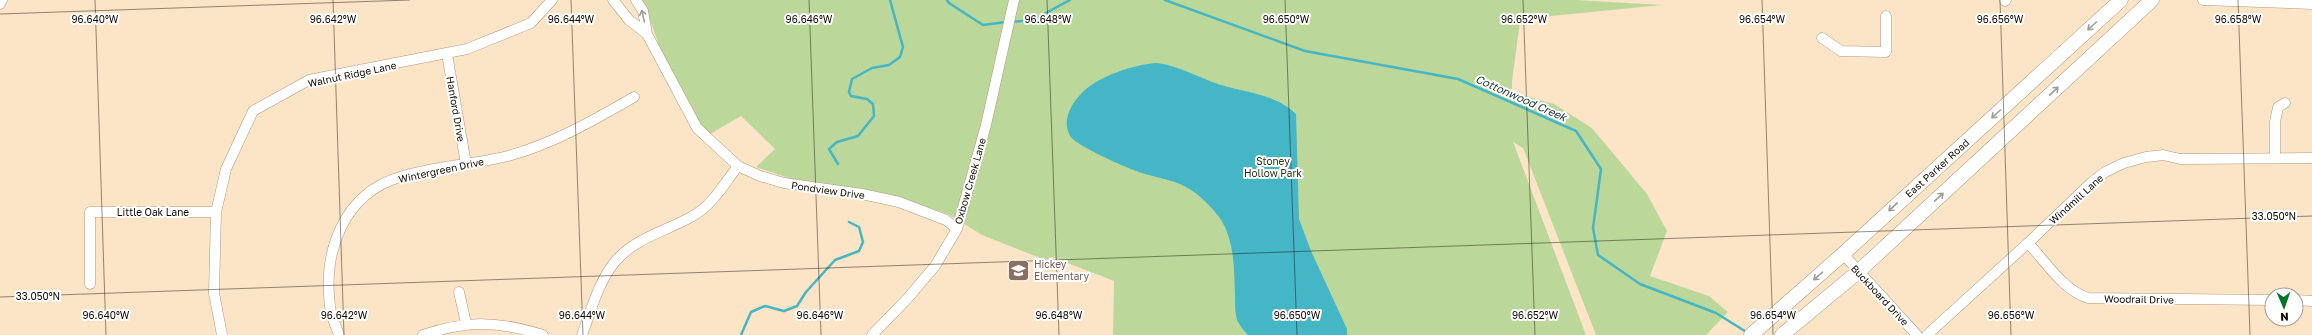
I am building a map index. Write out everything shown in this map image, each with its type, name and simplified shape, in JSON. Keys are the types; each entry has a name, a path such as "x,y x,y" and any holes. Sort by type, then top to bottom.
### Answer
{"main road":[{"name":"East Parker Road","path":"1751,335 1843,254 2121,0"},
{"path":"1784,333 1858,272 2152,0"},
{"path":"2011,100 2025,117"}],"street":[{"path":"0,4 2,0"},
{"name":"Walnut Ridge Lane","path":"222,335 214,293 216,212 226,169 253,111 309,80 467,49 531,23 552,0"},
{"name":"Pondview Drive","path":"613,0 629,20 647,34"},
{"name":"Pondview Drive","path":"636,0 643,11 647,34 697,128 738,166 760,176 784,184 862,194 899,202 946,220 957,229"},
{"name":"Oxbow Creek Lane","path":"872,335 907,299 935,266 957,229 986,125 1001,52 1014,0"},
{"path":"2203,0 2312,4"},
{"path":"1822,38 1841,51 1886,52 1886,16"},
{"name":"Hanford Drive","path":"447,54 466,164"},
{"name":"Wintergreen Drive","path":"339,335 330,308 328,277 331,253 338,232 351,212 363,198 383,184 400,177 508,156 542,144 576,129 634,97"},
{"path":"2275,157 2275,122 2278,107 2285,103"},
{"name":"Windmill Lane","path":"1927,335 2028,243 2091,182 2124,163 2163,155 2180,159 2275,157 2312,158"},
{"path":"582,335 605,275 614,262 626,250 644,238 692,216 710,203 738,166"},
{"name":"Little Oak Lane","path":"90,284 90,212 216,212"},
{"name":"Woodrail Drive","path":"2028,243 2068,288 2077,295 2088,298 2264,300"},
{"name":"Buckboard Drive","path":"1843,254 1917,335"},
{"path":"459,292 466,323"},
{"path":"423,335 466,323 523,329 543,335"}],"green space":[{"name":"Stoney Hollow Park","path":"640,0 1576,0 1662,5 1531,18 1520,22 1512,81 1512,92 1554,104 1592,128 1647,194 1667,231 1650,276 1709,296 1728,312 1706,335 1596,335 1523,148 1513,142 1586,335 1113,335 1114,281 1052,257 1045,260 982,235 948,214 907,200 870,190 792,179 756,167 775,149 741,116 710,134 695,118 675,91 647,11"}],"water":[{"path":"1157,63 1182,69 1221,85 1270,98 1288,107 1296,114 1299,219 1311,251 1347,329 1347,335 1248,335 1236,317 1234,265 1231,245 1224,226 1211,207 1197,194 1186,187 1126,167 1092,151 1070,136 1067,125 1068,114 1076,99 1087,88 1105,77 1127,69"}],"waterway":[{"path":"838,164 829,149 837,142 858,136 874,116 873,104 867,99 851,96 849,92 852,79 872,68 889,65 900,57 903,47 890,0"},
{"name":"Cottonwood Creek","path":"947,0 949,3 983,25 1006,22"},
{"name":"Cottonwood Creek","path":"1011,22 1033,20 1070,0"},
{"name":"Cottonwood Creek","path":"1165,0 1305,51 1458,79 1576,131 1601,169 1593,228 1598,255 1640,284 1716,313 1748,333"},
{"path":"741,335 751,312 765,306 784,311 797,306 806,292 835,260 859,251 863,242 859,227 849,222"}],"place":[{"name":"Hickey Elementary","path":"1018,270"}]}
